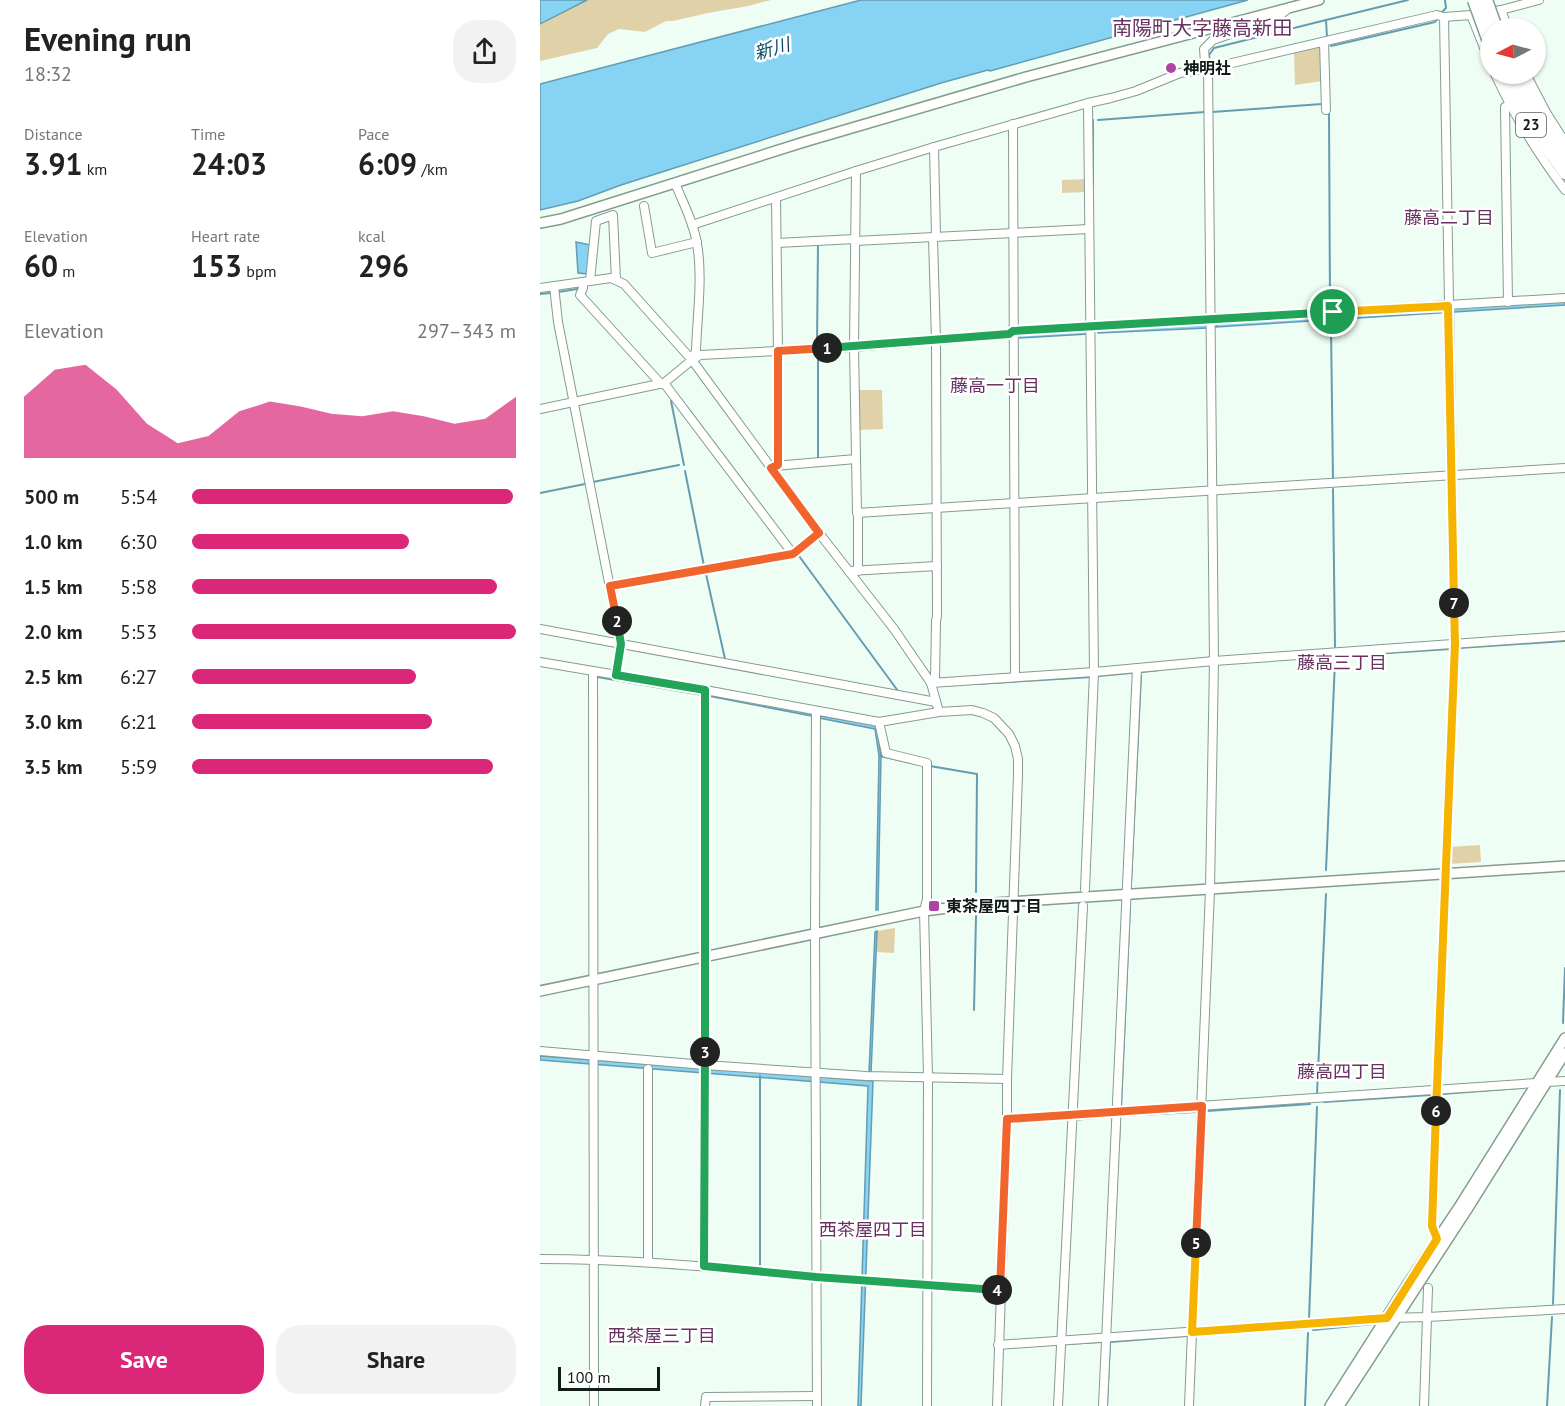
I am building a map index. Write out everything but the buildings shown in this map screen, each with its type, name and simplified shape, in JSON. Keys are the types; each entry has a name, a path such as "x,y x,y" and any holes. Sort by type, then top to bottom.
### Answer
{"highway":[{"path":"1474,0 1481,18"},
{"path":"1486,0 1492,18"},
{"name":"23","path":"1508,84 1531,125 1565,173"},
{"name":"23","path":"1521,84 1540,119 1565,157"}],"street":[{"path":"540,223 561,219 804,142 1015,81 1319,0"},
{"path":"692,225 934,147 1088,103 1111,99 1180,73 1441,16 1471,15 1539,0"},
{"path":"1189,1406 1210,890 1214,661 1208,68 1204,49 1213,40 1276,18 1290,7"},
{"path":"1501,10 1504,18"},
{"path":"1471,15 1480,38"},
{"path":"1437,1239 1432,1226 1436,1089 1455,644 1441,16"},
{"path":"1324,42 1326,110"},
{"path":"1500,84 1541,158 1565,190"},
{"path":"1531,84 1565,142"},
{"path":"1085,889 1095,672 1088,103"},
{"path":"1508,302 1505,107 1510,105"},
{"path":"1013,124 1015,677"},
{"path":"931,683 935,679 937,566 934,147"},
{"path":"856,171 855,347 858,571"},
{"path":"675,183 692,225 700,263 696,351 692,360"},
{"path":"774,467 778,351 776,198"},
{"path":"644,206 652,254 697,242"},
{"path":"616,280 613,215 596,221 587,282 580,295 663,384 793,554"},
{"path":"777,243 1089,229"},
{"path":"540,288 611,278 624,284 692,360 774,467 819,533 894,629 931,683 939,712"},
{"path":"554,286 558,322 621,644 616,675"},
{"path":"540,409 663,384 700,355 855,347 1009,334 1013,331 1448,309 1565,298"},
{"path":"774,467 856,459"},
{"path":"858,513 1565,468"},
{"path":"610,586 793,554 819,533"},
{"path":"849,571 937,566"},
{"path":"540,629 936,702"},
{"path":"931,683 1565,636"},
{"path":"540,662 879,722 939,712 972,710 994,718 1009,734 1018,759 1018,775 997,1406"},
{"path":"1103,1406 1137,668"},
{"path":"593,671 594,1406"},
{"path":"704,1266 705,690"},
{"path":"816,711 817,1406"},
{"path":"879,722 886,753 927,763 927,899 924,911 928,1077 927,1406"},
{"path":"540,991 924,911 979,904 1565,866"},
{"path":"1058,1406 1083,906"},
{"path":"1339,1406 1437,1239 1565,1038"},
{"path":"540,1051 593,1060 816,1077 1007,1079"},
{"path":"1330,1406 1468,1208 1565,1053"},
{"path":"648,1069 648,1262"},
{"path":"1546,1082 1565,1081"},
{"path":"1007,1119 1536,1083"},
{"path":"540,1259 648,1262 1000,1290"},
{"path":"1424,1406 1428,1288"},
{"path":"998,1345 1391,1318 1565,1309"},
{"path":"705,1406 706,1397 817,1396"}],"shaded area":[{"path":"587,0 771,0 666,21 645,32 619,29 608,34 597,48 540,61 540,24"},
{"path":"1322,47 1322,81 1295,85 1294,52"},
{"path":"1087,179 1087,192 1062,193 1062,180"},
{"path":"858,390 882,390 883,429 858,430"},
{"path":"1480,845 1481,862 1448,864 1449,847"},
{"path":"895,928 894,953 876,952 877,931"}],"water":[{"path":"540,0 587,0 540,24"},
{"name":"新川","path":"861,0 1248,0 941,83 621,185 578,201 540,210 540,84"},
{"path":"576,242 591,245 587,274 578,273"},
{"path":"1565,301 1565,305 1216,327 1217,323"},
{"path":"1206,323 1207,328 1098,333 1098,329"},
{"path":"1088,330 1088,334 1020,338 1020,335"},
{"path":"598,675 701,692 701,695 596,677"},
{"path":"709,693 812,714 812,716 708,696"},
{"path":"821,716 874,725 877,728 881,757 878,910 876,910 879,756 875,729 819,718"},
{"path":"877,931 871,1073 869,1073 875,932"},
{"path":"540,1056 873,1081 861,1406 858,1406 868,1086 540,1060"}],"waterway":[{"path":"1327,37 1326,20 1408,0"},
{"path":"1441,13 1446,8 1445,0"},
{"path":"1331,46 1435,22 1438,18"},
{"path":"1210,62 1209,55 1214,48 1326,20"},
{"path":"1212,112 1322,104"},
{"path":"1329,110 1330,307"},
{"path":"1098,120 1205,112"},
{"path":"1093,120 1093,187"},
{"path":"817,344 818,244"},
{"path":"558,292 579,290"},
{"path":"540,294 550,293"},
{"path":"1331,329 1333,480"},
{"path":"818,356 818,460"},
{"path":"671,401 684,465"},
{"path":"687,407 754,496"},
{"path":"593,482 679,465"},
{"path":"685,471 704,566"},
{"path":"540,493 585,484"},
{"path":"1333,489 1335,647"},
{"path":"799,556 898,691"},
{"path":"706,574 725,659"},
{"path":"1459,648 1565,641"},
{"path":"1342,656 1450,649"},
{"path":"1326,870 1335,661"},
{"path":"1142,672 1160,670"},
{"path":"1098,676 1131,673"},
{"path":"1131,883 1141,675"},
{"path":"976,684 1092,677"},
{"path":"880,756 916,764"},
{"path":"930,766 977,774 976,892"},
{"path":"1317,1094 1326,894"},
{"path":"1121,1108 1130,905"},
{"path":"974,1010 976,916"},
{"path":"1563,1023 1565,968"},
{"path":"760,1076 760,1265"},
{"path":"1442,1094 1520,1088"},
{"path":"1553,1304 1560,1090"},
{"path":"1324,1102 1431,1095"},
{"path":"1207,1111 1310,1104"},
{"path":"1309,1319 1317,1107"},
{"path":"1119,1145 1120,1116 1196,1112"},
{"path":"1075,1122 1075,1120 1111,1116"},
{"path":"1547,1406 1552,1317"},
{"path":"1313,1330 1373,1324"},
{"path":"1197,1335 1303,1329"},
{"path":"1305,1406 1308,1333"},
{"path":"1107,1406 1110,1342 1185,1336"},
{"path":"1064,1348 1066,1344 1101,1342"}],"place":[{"name":"神明社","path":"1171,68"},
{"name":"東茶屋四丁目","path":"934,906"}],"district":[{"name":"南陽町大字藤高新田","path":"1202,28"},
{"name":"藤高二丁目","path":"1449,218"},
{"name":"藤高一丁目","path":"995,386"},
{"name":"藤高三丁目","path":"1342,663"},
{"name":"藤高四丁目","path":"1342,1072"},
{"name":"西茶屋四丁目","path":"873,1230"},
{"name":"西茶屋三丁目","path":"662,1336"}],"route":[{"path":"1448,306 1455,644 1432,1226 1437,1239 1387,1318 1192,1332 1202,1106 1007,1119 1000,1290 816,1277 704,1266 705,690 616,675 621,644 610,586 793,554 819,533 771,468 778,465 778,351 1009,334 1013,331 1333,312 1448,306"}]}
